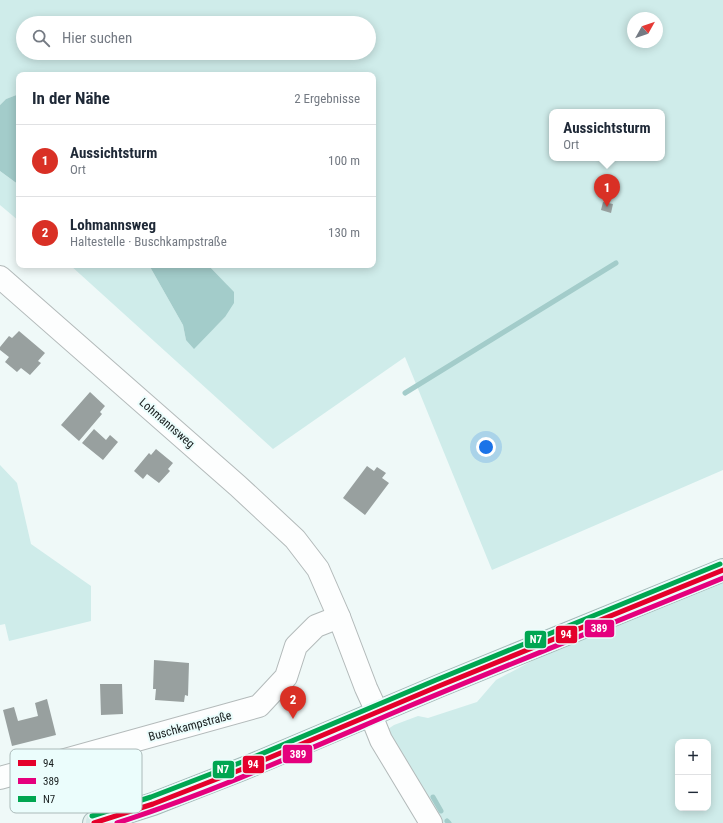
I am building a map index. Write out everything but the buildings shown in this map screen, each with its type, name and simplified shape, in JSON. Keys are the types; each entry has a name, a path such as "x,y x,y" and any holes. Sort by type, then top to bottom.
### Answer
{"main road":[{"path":"142,808 245,768 446,683 723,570"},
{"path":"96,823 126,813"}],"street":[{"name":"Lohmannsweg","path":"0,277 238,486 295,539 318,569 366,688 381,740 431,823"},
{"name":"Buschkampstraße","path":"104,749 259,706 286,677 296,646 316,626 338,617"},
{"name":"Buschkampstraße","path":"0,778 10,775"}],"shaded area":[{"path":"0,0 723,0 723,470 492,570 405,357 273,449 73,268 151,268 183,325 186,340 215,327 225,317 227,285 211,268 376,268 376,72 16,72 16,95 6,99 0,105"},
{"path":"16,95 16,183 0,171 0,105 6,99"},
{"path":"0,171 16,183 16,218 0,205"},
{"path":"151,268 211,268 234,292 234,303 225,317 194,349 186,340 183,325"},
{"path":"0,465 17,483 31,544 91,586 91,621 9,641 5,624 0,625"},
{"path":"723,579 723,823 442,823 385,731 394,725 418,716 428,718 477,702 496,680 545,654"}],"waterway":[{"path":"405,393 616,263"},
{"path":"433,797 441,811"}],"transit line":[{"name":"N7","path":"142,800 242,762 436,680 720,564"},
{"name":"94","path":"142,808 245,768 439,686 723,570"},
{"name":"389","path":"117,823 154,811 227,783 407,707 723,578"},
{"name":"N7","path":"92,816 101,813"},
{"name":"94","path":"94,823 125,813"}],"place":[{"name":"Aussichtsturm","path":"607,207"},
{"name":"Lohmannsweg","path":"293,719"}]}
